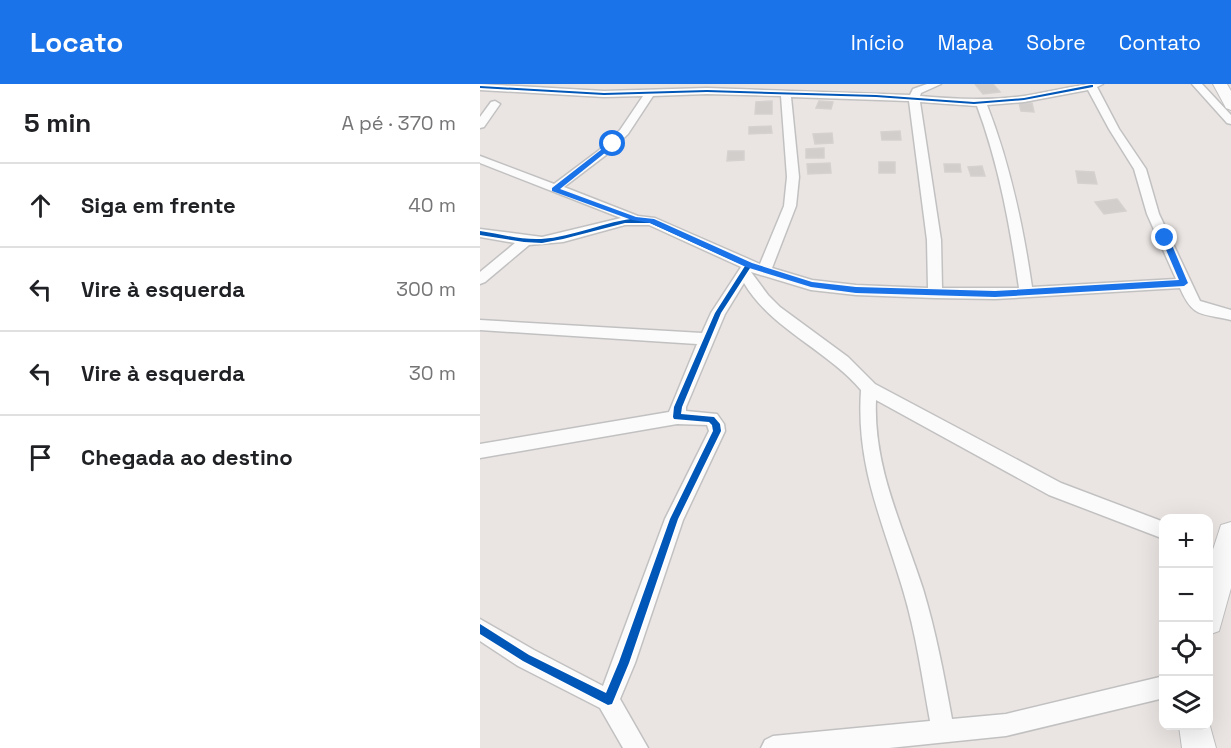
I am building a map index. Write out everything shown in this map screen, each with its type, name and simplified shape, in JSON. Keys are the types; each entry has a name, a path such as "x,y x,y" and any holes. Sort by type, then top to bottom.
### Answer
{"street":[{"path":"935,293 934,240 914,99 917,90 936,84"},
{"path":"1197,84 1231,121"},
{"path":"1220,84 1231,105"},
{"path":"480,87 876,96 981,102 1024,99 1094,85 1114,129 1140,169 1153,214 1196,306 1231,315"},
{"path":"554,189 602,153 624,132 651,92"},
{"path":"764,270 790,206 793,177 786,94"},
{"path":"981,102 1001,162 1018,240 1026,291"},
{"path":"480,125 495,104"},
{"path":"480,159 635,219 651,221 746,268 764,270 811,285 856,290 995,294 1184,283"},
{"path":"480,233 549,241 635,219"},
{"path":"480,279 527,240"},
{"path":"677,417 681,401 718,313 746,268"},
{"path":"746,268 750,284 774,310 845,362 869,388 1055,489 1159,529"},
{"path":"480,325 708,339"},
{"path":"869,388 867,432 873,473 921,617 943,731"},
{"path":"480,451 677,417 711,419 716,424 717,430 674,519 624,663 608,700"},
{"path":"1213,601 1224,549"},
{"path":"480,630 526,658 608,700 636,748"},
{"path":"773,748 1006,725 1159,688"},
{"path":"1196,730 1199,748"}],"building":[{"path":"975,84 993,84 1000,92 983,94"},
{"path":"772,101 772,114 755,114 756,102"},
{"path":"819,101 833,102 831,109 816,108"},
{"path":"1019,103 1032,103 1034,112 1021,111"},
{"path":"771,126 772,133 749,134 749,127"},
{"path":"900,131 901,140 882,140 881,132"},
{"path":"832,133 833,143 815,144 813,134"},
{"path":"824,148 824,158 806,158 806,149"},
{"path":"728,151 744,151 744,160 727,161"},
{"path":"879,162 895,162 895,173 879,173"},
{"path":"830,163 831,173 808,174 807,164"},
{"path":"944,164 960,164 961,172 945,172"},
{"path":"982,166 985,176 971,176 968,167"},
{"path":"1076,171 1094,172 1097,184 1078,183"},
{"path":"1117,199 1126,211 1104,214 1095,202"}],"cycle path":[{"path":"480,87 604,94 707,91 876,96 974,103 1024,99 1091,86"},
{"path":"480,233 542,241 563,238 613,223 651,221 749,265 718,313 678,407 677,417 711,419 716,424 717,431 674,519 624,663 608,700 526,658 480,629"}],"route":[{"path":"613,144 554,189 635,219 651,221 749,265 811,285 856,290 995,294 1184,283 1165,238"}]}
